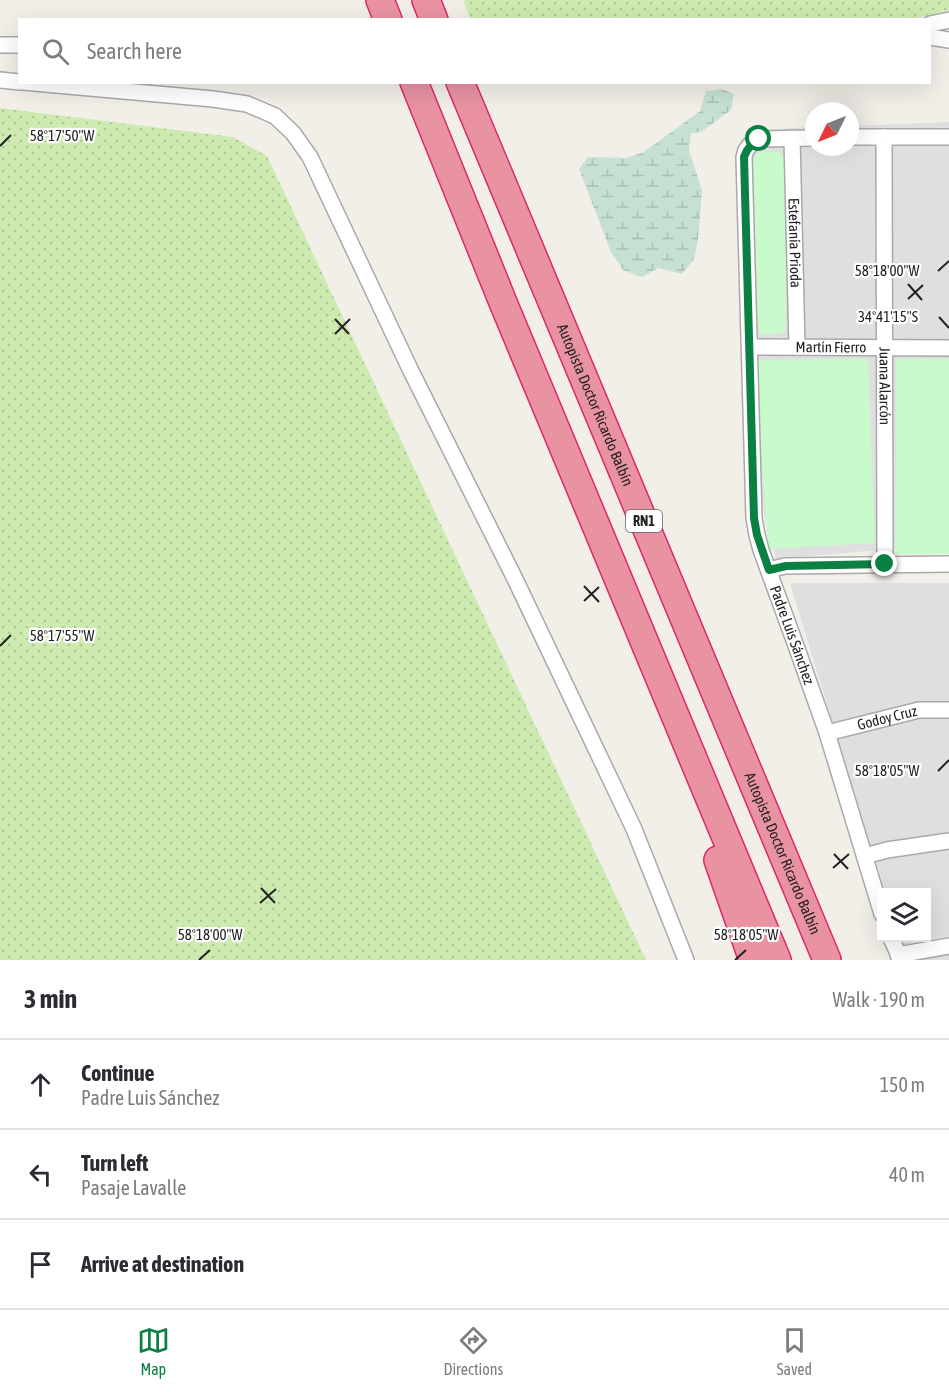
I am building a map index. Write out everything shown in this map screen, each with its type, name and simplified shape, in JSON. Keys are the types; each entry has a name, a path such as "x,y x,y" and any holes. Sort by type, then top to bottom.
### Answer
{"highway":[{"path":"380,0 387,18"},
{"path":"426,0 433,18"},
{"path":"415,84 777,960"},
{"name":"Autopista Doctor Ricardo Balbín","path":"461,84 827,960"},
{"path":"691,752 706,827 753,960"}],"street":[{"path":"931,24 949,20"},
{"path":"931,37 949,40"},
{"path":"0,45 18,45"},
{"path":"0,81 18,82"},
{"path":"44,84 213,99 247,105 275,116 293,133 310,157 410,369 516,581 634,829 686,960"},
{"path":"859,137 949,137"},
{"name":"Juana Alarcón","path":"884,137 885,564"},
{"path":"792,138 805,138"},
{"name":"Padre Luis Sánchez","path":"792,138 759,139 746,150 744,157 754,518 757,535 826,733 877,897"},
{"name":"Estefanía Prioda","path":"792,138 797,346"},
{"name":"Martín Fierro","path":"750,346 949,348"},
{"path":"769,570 786,566 949,564"},
{"name":"Godoy Cruz","path":"826,733 919,710 949,710"},
{"path":"865,856 887,850 949,841"},
{"path":"893,942 900,958 949,946"}],"shaded area":[{"path":"949,122 949,548 902,548 776,559 764,515 737,154 741,139 755,130 805,127 805,156 859,156 859,126"},
{"path":"790,583 949,583 949,960 909,960 900,942 931,942 931,888 883,888"}],"green space":[{"path":"463,0 949,0 949,10 916,18 470,18"},
{"path":"722,89 734,94 731,110 701,132 691,133 689,150 702,191 694,259 682,274 658,268 642,277 623,270 611,252 579,169 588,157 627,158 644,152 700,111 706,91"},
{"path":"0,108 233,137 267,156 646,960 0,960"},
{"path":"780,152 785,157 786,330 782,333 763,335 758,328 753,159 758,153"},
{"path":"868,359 875,543 768,549 755,360"},
{"path":"896,359 949,359 949,554 895,554"}],"route":[{"path":"759,139 746,150 744,157 754,518 761,550 769,570 786,566 885,564"}]}
